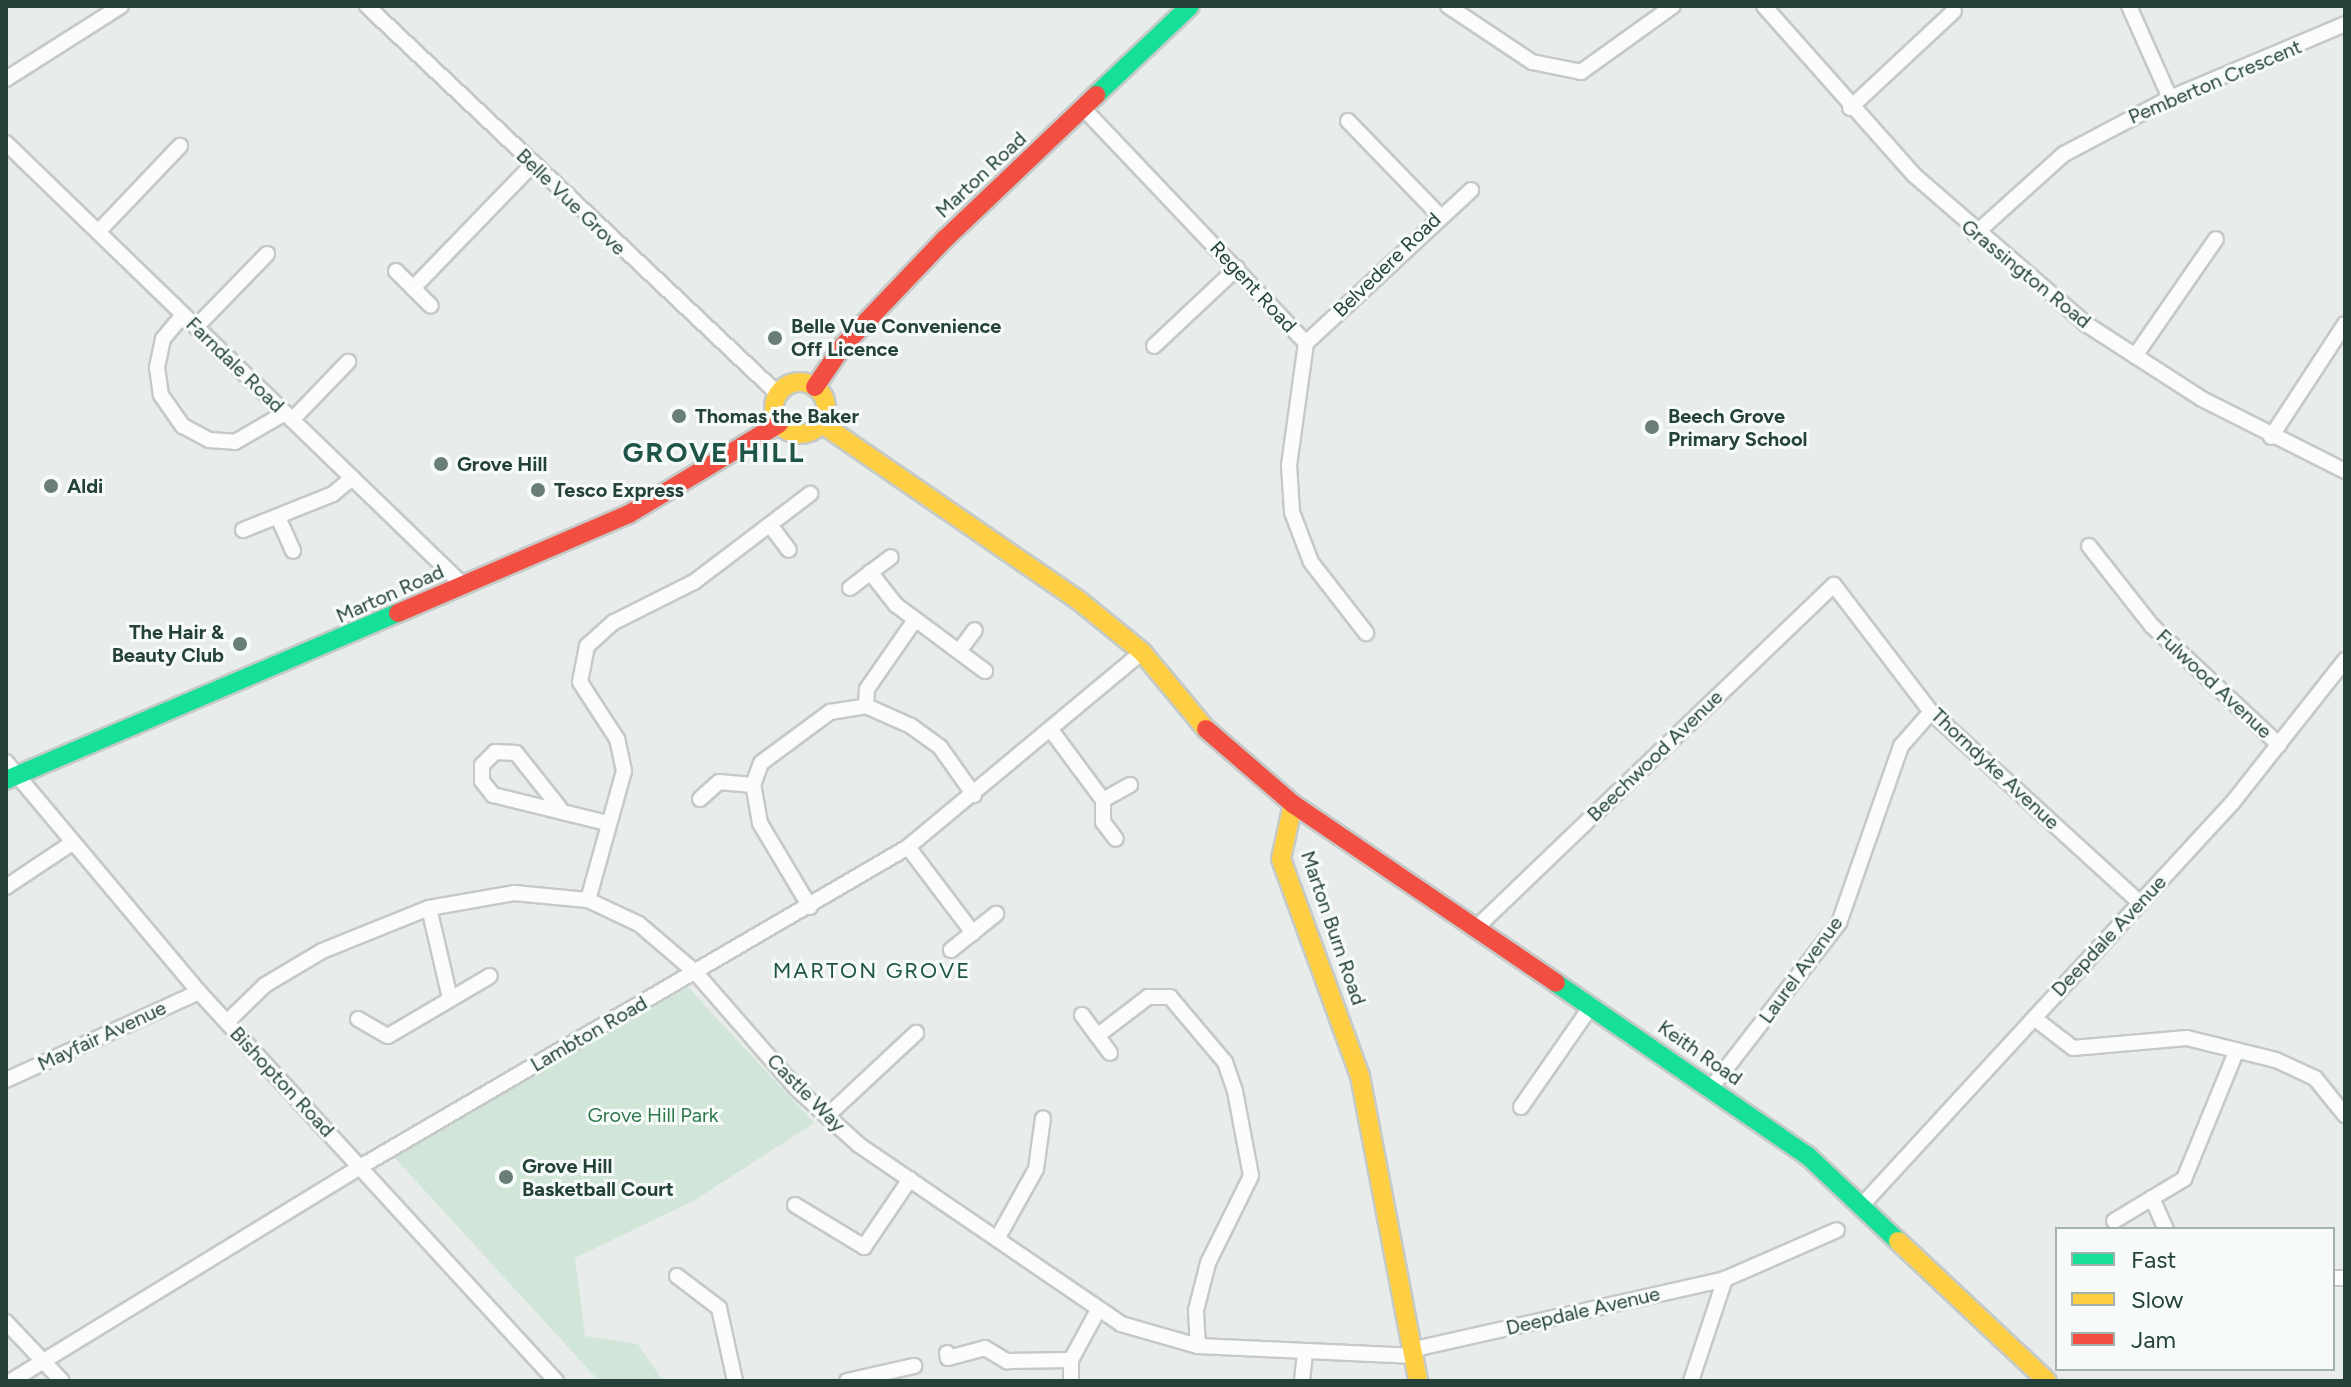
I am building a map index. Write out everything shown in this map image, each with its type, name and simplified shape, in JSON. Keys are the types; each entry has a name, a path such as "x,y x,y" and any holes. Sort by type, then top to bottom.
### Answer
{"street":[{"name":"Belle Vue Grove","path":"367,6 778,394"},
{"name":"Marton Road","path":"815,387 909,277 1190,6"},
{"path":"1448,6 1532,62 1581,72 1673,6"},
{"name":"Grassington Road","path":"1764,6 1850,108 1975,234 2135,356 2271,437 2345,471"},
{"path":"2129,6 2170,98"},
{"path":"6,79 117,7"},
{"path":"1850,108 1954,11"},
{"name":"Pemberton Crescent","path":"1975,234 2064,154 2170,98 2345,24"},
{"name":"Regent Road","path":"1083,108 1306,343 1289,465 1292,512 1311,562 1366,633"},
{"path":"1348,121 1439,215"},
{"name":"Farndale Road","path":"6,143 464,586"},
{"path":"98,232 180,146"},
{"path":"413,288 532,165"},
{"name":"Belvedere Road","path":"1306,343 1439,215 1471,190"},
{"path":"2135,356 2216,239"},
{"path":"196,327 267,254"},
{"path":"1154,346 1237,268"},
{"path":"396,271 431,306"},
{"path":"183,315 163,339 157,367 161,395 183,426 235,442 288,416 348,362"},
{"path":"2271,437 2345,324"},
{"path":"799,382 815,387 827,408 822,424 800,435 779,424 778,394 799,382"},
{"name":"Marton Road","path":"9,772 464,586 629,514 779,424"},
{"path":"822,424 903,475 1142,652 1225,752 1293,804"},
{"path":"243,530 278,517 352,478"},
{"path":"588,900 623,755 580,682 587,646 614,622 694,582 810,494"},
{"path":"278,517 293,551"},
{"path":"770,525 789,550"},
{"name":"Fulwood Avenue","path":"2089,546 2152,626 2279,745"},
{"path":"850,588 891,557"},
{"path":"870,572 915,620 985,671"},
{"name":"Thorndyke Avenue","path":"1834,585 1931,712 2140,903"},
{"name":"Beechwood Avenue","path":"1477,927 1834,585"},
{"path":"866,706 867,689 915,620"},
{"path":"959,651 975,630"},
{"name":"Lambton Road","path":"11,1381 360,1167 908,847 1142,652"},
{"name":"Deepdale Avenue","path":"1863,1204 2140,903 2279,745 2345,660"},
{"path":"810,907 760,823 753,785 761,763 830,712 866,706 940,747 974,795"},
{"name":"Laurel Avenue","path":"1711,1088 1839,923 1901,746 1931,712"},
{"path":"1051,730 1103,800 1103,822 1116,839"},
{"path":"559,807 516,753 495,752 482,765 482,781 493,795 559,807 607,823"},
{"name":"Bishopton Road","path":"9,772 199,992 556,1381"},
{"path":"700,799 719,782 753,785"},
{"path":"1103,800 1130,785"},
{"name":"Keith Road","path":"1293,804 1711,1088 1863,1204 2047,1381"},
{"name":"Marton Burn Road","path":"1293,804 1281,859 1360,1076 1415,1352 1418,1381"},
{"path":"6,887 72,843"},
{"path":"908,847 973,933"},
{"name":"Castle Way","path":"227,1022 265,985 322,951 429,908 514,893 588,900 639,924 695,972 827,1116 910,1179 1098,1310 1153,1339 1198,1346 1305,1353 1415,1352"},
{"path":"429,908 450,998"},
{"path":"951,950 996,914"},
{"path":"358,1019 388,1036 490,976"},
{"name":"Mayfair Avenue","path":"6,1080 199,992"},
{"path":"1097,1036 1148,997 1170,997 1225,1062 1235,1091 1251,1176 1208,1263 1196,1310 1198,1346"},
{"path":"1521,1107 1592,1005"},
{"path":"1082,1015 1110,1053"},
{"path":"2034,1018 2073,1048 2187,1038 2237,1050 2315,1078 2345,1115"},
{"path":"827,1116 916,1033"},
{"path":"2114,1221 2184,1179 2237,1050"},
{"path":"997,1239 1036,1169 1043,1118"},
{"path":"795,1205 864,1247 910,1179"},
{"path":"2152,1198 2165,1227"},
{"name":"Deepdale Avenue","path":"1415,1352 1725,1279 1837,1230"},
{"path":"677,1276 719,1308 735,1381"},
{"path":"1691,1381 1725,1279"},
{"path":"1071,1381 1071,1360 1098,1310"},
{"path":"6,1322 62,1381"},
{"path":"947,1353 948,1358 985,1348 1007,1361 1071,1360"},
{"path":"1302,1381 1305,1353"},
{"path":"847,1381 888,1379 914,1366"}],"green space":[{"name":"Grove Hill Park","path":"688,987 814,1123 695,1200 575,1258 585,1336 638,1344 663,1381 599,1381 394,1157"}],"traffic: fast":[{"path":"1096,95 1190,6"},
{"path":"6,780 398,613"},
{"path":"1556,983 1808,1156 1898,1241"}],"traffic: slow":[{"path":"800,382 819,389 826,408 819,427 800,434 781,427 774,408 781,389 800,382"},
{"path":"822,424 1077,599 1142,652 1206,729"},
{"path":"1293,804 1281,859 1360,1076 1418,1381"},
{"path":"1898,1241 2047,1381"}],"traffic: jam":[{"path":"815,387 843,346 945,239 1096,95"},
{"path":"398,613 629,514 779,424"},
{"path":"1206,729 1293,804 1556,983"}],"place":[{"name":"Belle Vue Convenience Off Licence","path":"775,338"},
{"name":"Thomas the Baker","path":"679,416"},
{"name":"Beech Grove Primary School","path":"1652,427"},
{"name":"Grove Hill","path":"441,464"},
{"name":"Aldi","path":"51,486"},
{"name":"Tesco Express","path":"538,490"},
{"name":"The Hair & Beauty Club","path":"240,644"},
{"name":"Grove Hill Basketball Court","path":"506,1177"}],"district":[{"name":"GROVE HILL","path":"714,452"},
{"name":"MARTON GROVE","path":"872,971"}]}
